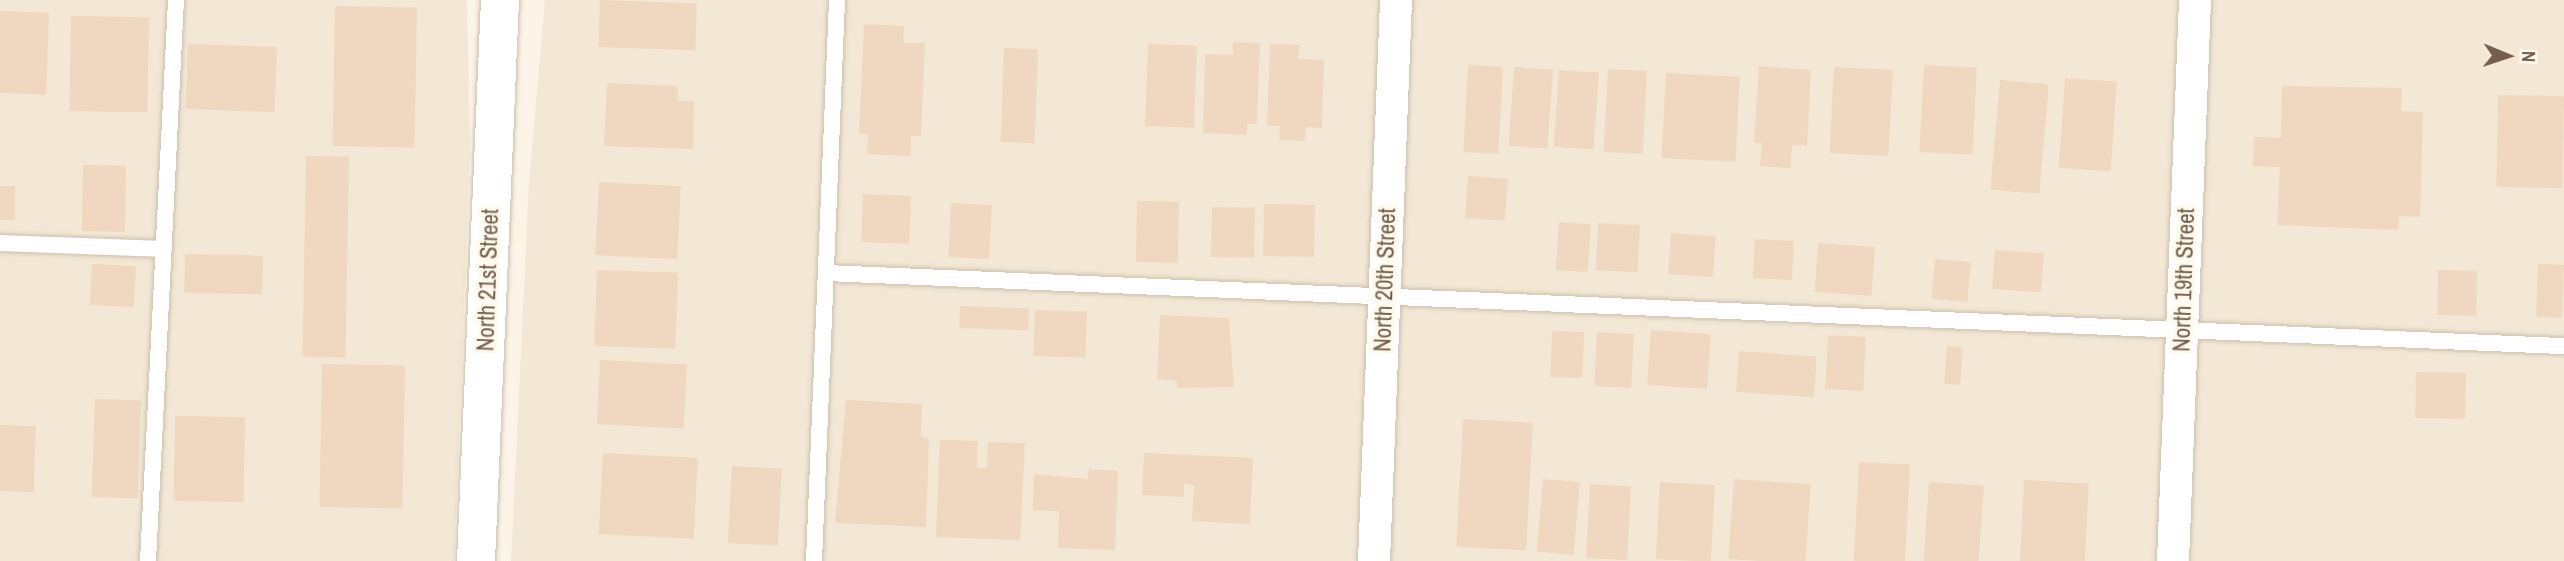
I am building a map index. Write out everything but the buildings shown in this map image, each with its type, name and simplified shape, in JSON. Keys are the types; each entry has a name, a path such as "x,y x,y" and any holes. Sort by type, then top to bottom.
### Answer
{"street":[{"name":"North 21st Street","path":"476,561 500,0"},
{"name":"North 20th Street","path":"1374,561 1396,0"},
{"name":"North 19th Street","path":"2173,561 2195,0"}],"lane":[{"path":"148,561 176,0"},
{"path":"814,561 837,0"},
{"path":"0,243 164,249"},
{"path":"826,273 2182,327 2564,345"}],"shaded area":[{"path":"0,0 467,0 470,146 454,561 0,561"},
{"path":"545,0 2564,0 2564,561 511,561 529,182"}]}
